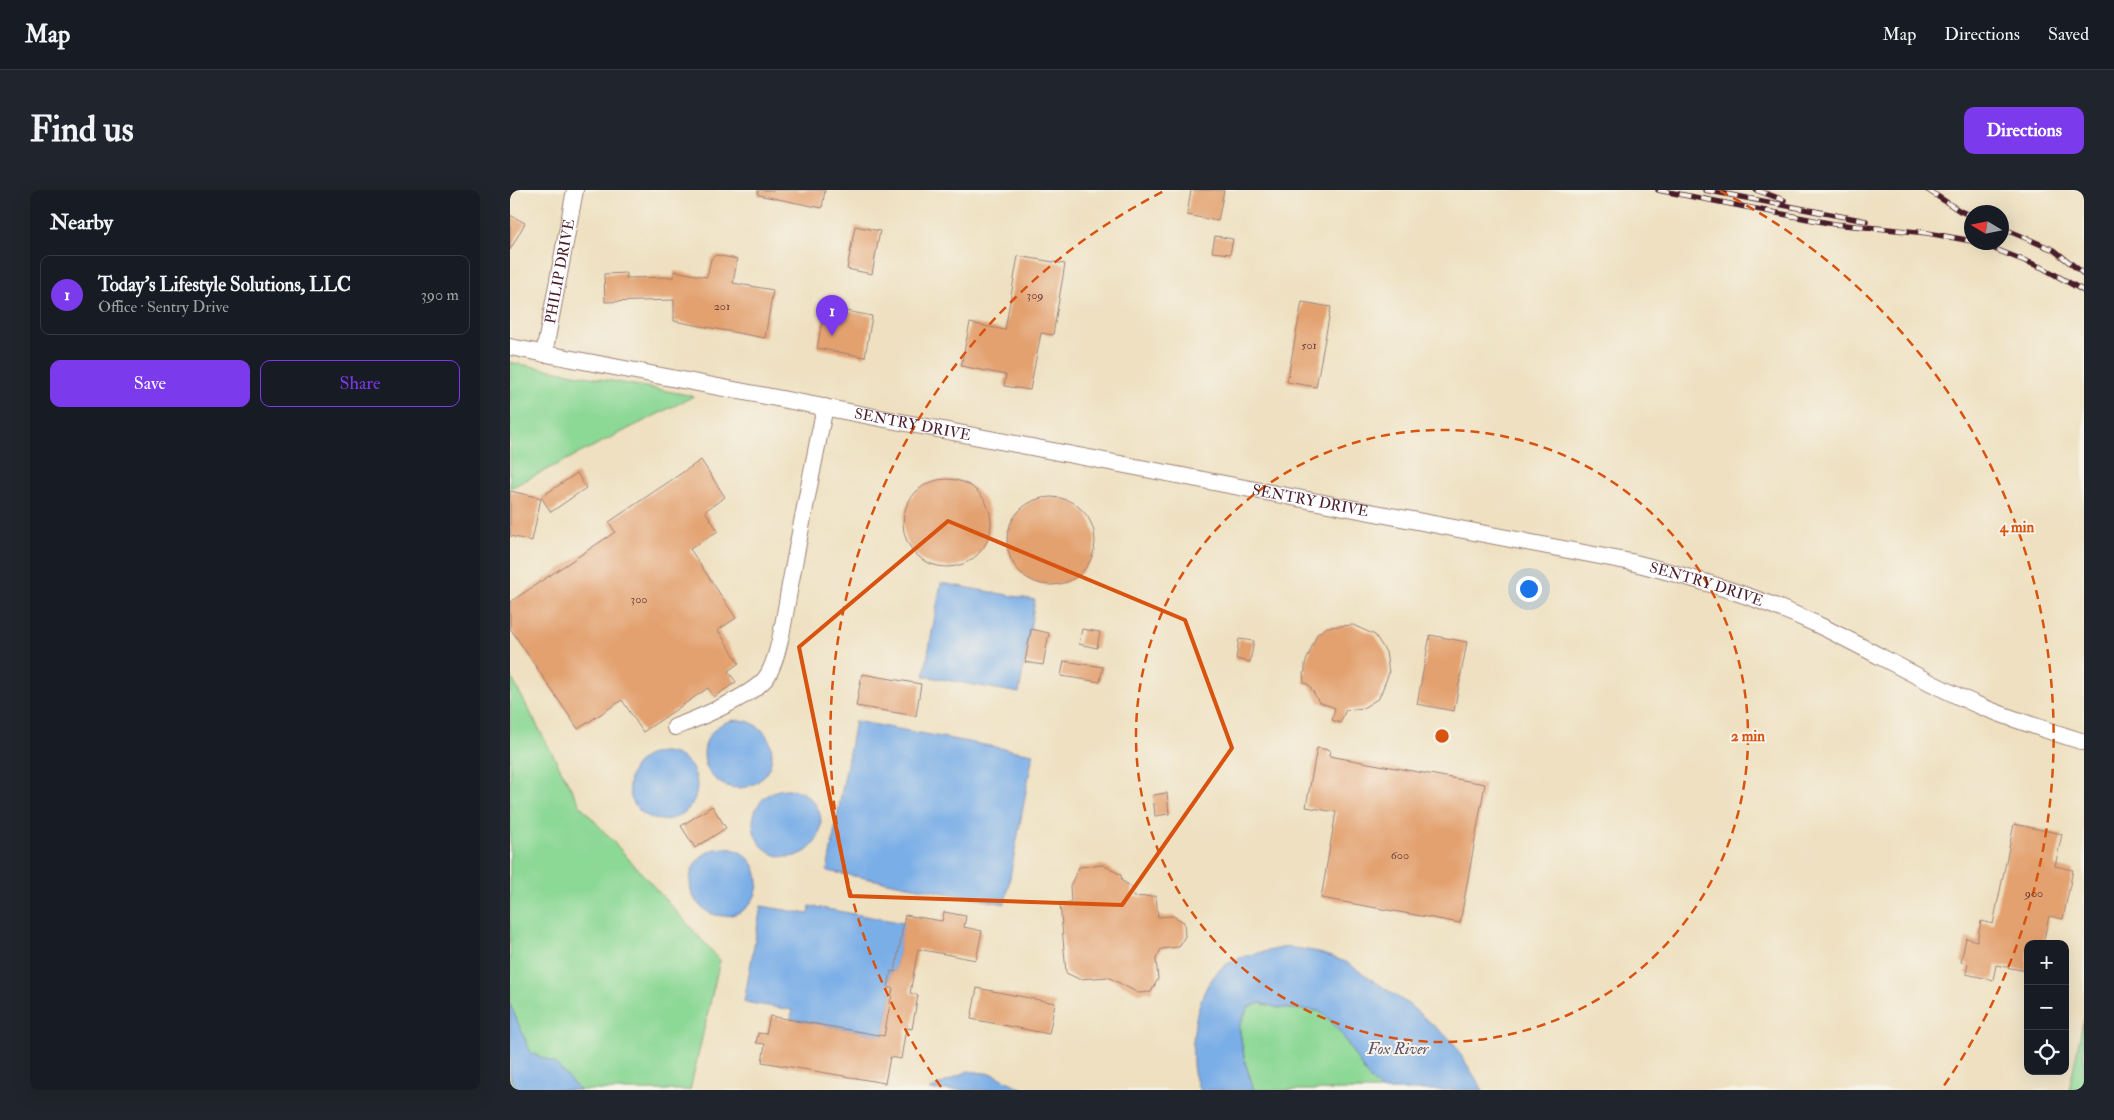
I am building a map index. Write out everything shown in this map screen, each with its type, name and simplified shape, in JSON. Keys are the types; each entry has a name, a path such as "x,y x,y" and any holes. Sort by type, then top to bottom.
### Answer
{"street":[{"name":"PHILIP DRIVE","path":"544,354 575,190"},
{"name":"SENTRY DRIVE","path":"510,347 1631,562 1694,578 1751,597 1813,623 1980,706 2035,727 2084,742"},
{"path":"675,727 707,715 755,688 765,680 770,671 784,617 825,408"}],"highlighted area":[{"path":"948,521 1185,620 1232,748 1122,905 850,896 799,647"}],"green space":[{"path":"510,362 519,364 694,396 510,488"},
{"path":"510,675 580,805 720,960 690,1090 514,1090 510,1081"},
{"path":"1260,1003 1279,1008 1319,1011 1330,1020 1343,1036 1368,1077 1381,1090 1254,1090 1245,1062 1239,1027 1248,1007"},
{"path":"2084,1017 2084,1090 2069,1090"}],"water":[{"path":"941,583 1035,600 1019,693 924,676"},
{"path":"745,720 757,726 766,735 772,747 770,767 762,778 745,788 731,788 714,778 706,767 704,747 714,730 725,722"},
{"path":"855,721 1033,754 1005,904 827,871"},
{"path":"670,752 682,758 691,767 697,779 695,799 687,810 670,820 656,820 639,810 631,799 629,779 639,762 650,754"},
{"path":"794,789 806,795 815,804 821,816 819,836 811,847 794,857 780,857 763,847 755,836 753,816 763,799 774,791"},
{"path":"731,848 743,854 752,863 758,875 756,895 748,906 731,916 717,916 700,906 692,895 690,875 700,858 711,850"},
{"path":"761,906 809,914 810,906 904,923 895,972 891,971 888,987 893,988 884,1036 791,1019 792,1010 744,1002"},
{"name":"Fox River","path":"1286,947 1314,951 1346,962 1408,1004 1452,1041 1483,1090 1381,1090 1368,1077 1343,1036 1330,1020 1319,1011 1279,1008 1260,1003 1248,1007 1239,1027 1245,1062 1254,1090 1199,1090 1193,1066 1194,1034 1200,1003 1206,989 1214,976 1224,966 1237,959"},
{"path":"510,1004 531,1053 555,1063 579,1090 517,1090 510,1075"},
{"path":"968,1071 993,1074 1025,1090 929,1090"}],"building":[{"path":"758,190 825,190 822,208 758,195"},
{"path":"1191,190 1224,190 1218,221 1187,215"},
{"path":"510,215 525,223 510,250"},
{"path":"855,226 880,231 872,274 847,269"},
{"path":"1215,236 1233,239 1230,254 1212,252"},
{"path":"716,255 737,259 733,283 773,290 765,338 674,321 674,300 605,302 604,274 626,273 626,278 674,277 674,271 707,277 711,259"},
{"path":"1018,256 1065,264 1053,335 1041,333 1030,390 1004,386 1006,375 961,366 970,323 1005,330"},
{"path":"1302,302 1331,307 1316,387 1287,382"},
{"path":"825,307 872,316 865,357 817,348"},
{"path":"701,460 725,497 705,511 718,531 690,549 736,618 718,630 739,663 728,671 736,682 714,697 708,688 643,732 622,700 578,729 510,628 510,602 615,532 609,522"},
{"path":"577,473 586,488 551,512 541,497"},
{"path":"947,479 964,483 978,492 987,506 991,523 987,540 978,554 964,563 947,567 930,563 916,554 907,540 903,523 907,506 916,492 930,483"},
{"path":"510,491 541,498 532,541 510,536"},
{"path":"1051,497 1068,501 1082,510 1091,524 1095,541 1091,558 1082,572 1068,581 1051,585 1034,581 1020,572 1011,558 1007,541 1011,524 1020,510 1034,501"},
{"path":"1353,625 1375,635 1386,652 1389,673 1379,698 1363,708 1346,710 1340,723 1332,720 1335,708 1319,702 1309,685 1304,683 1303,673 1305,672 1305,664 1317,634 1327,627"},
{"path":"1031,629 1049,633 1043,665 1025,662"},
{"path":"1082,629 1100,632 1097,648 1079,644"},
{"path":"1430,635 1467,642 1454,711 1417,704"},
{"path":"1239,639 1254,641 1250,662 1236,659"},
{"path":"1064,661 1103,667 1100,682 1061,676"},
{"path":"862,674 921,684 916,716 856,706"},
{"path":"1317,748 1330,750 1329,756 1485,784 1460,923 1321,898 1336,812 1306,807"},
{"path":"1167,793 1169,814 1155,816 1153,795"},
{"path":"712,806 726,828 695,848 681,826"},
{"path":"2014,824 2062,834 2055,866 2073,870 2063,919 2049,916 2044,940 2024,940 2024,971 1996,965 1993,980 1966,974 1968,964 1961,962 1966,938 1977,941 1981,921 1993,924"},
{"path":"1103,865 1121,875 1122,881 1132,887 1133,897 1156,896 1158,917 1173,916 1184,922 1185,936 1179,947 1161,949 1156,959 1158,979 1151,992 1138,993 1108,977 1079,979 1066,973 1060,903 1071,902 1070,886 1079,867"},
{"path":"944,912 966,916 964,927 982,931 976,960 918,949 910,993 918,995 912,1029 906,1028 901,1059 890,1057 885,1083 762,1062 765,1044 756,1043 758,1033 766,1034 770,1016 884,1036 893,988 888,988 891,971 895,972 905,915 942,921"},
{"path":"977,988 1055,1003 1049,1034 971,1019"}],"railway":[{"path":"1658,190 1834,224 1928,233"},
{"path":"1705,190 1866,221"},
{"path":"1756,190 1784,200"},
{"path":"1928,190 1964,213"},
{"path":"2009,231 2054,250 2084,274"},
{"path":"1922,232 1964,240"},
{"path":"1997,250 2043,268 2084,291"}],"place":[{"name":"Today's Lifestyle Solutions, LLC","path":"832,336"}]}
